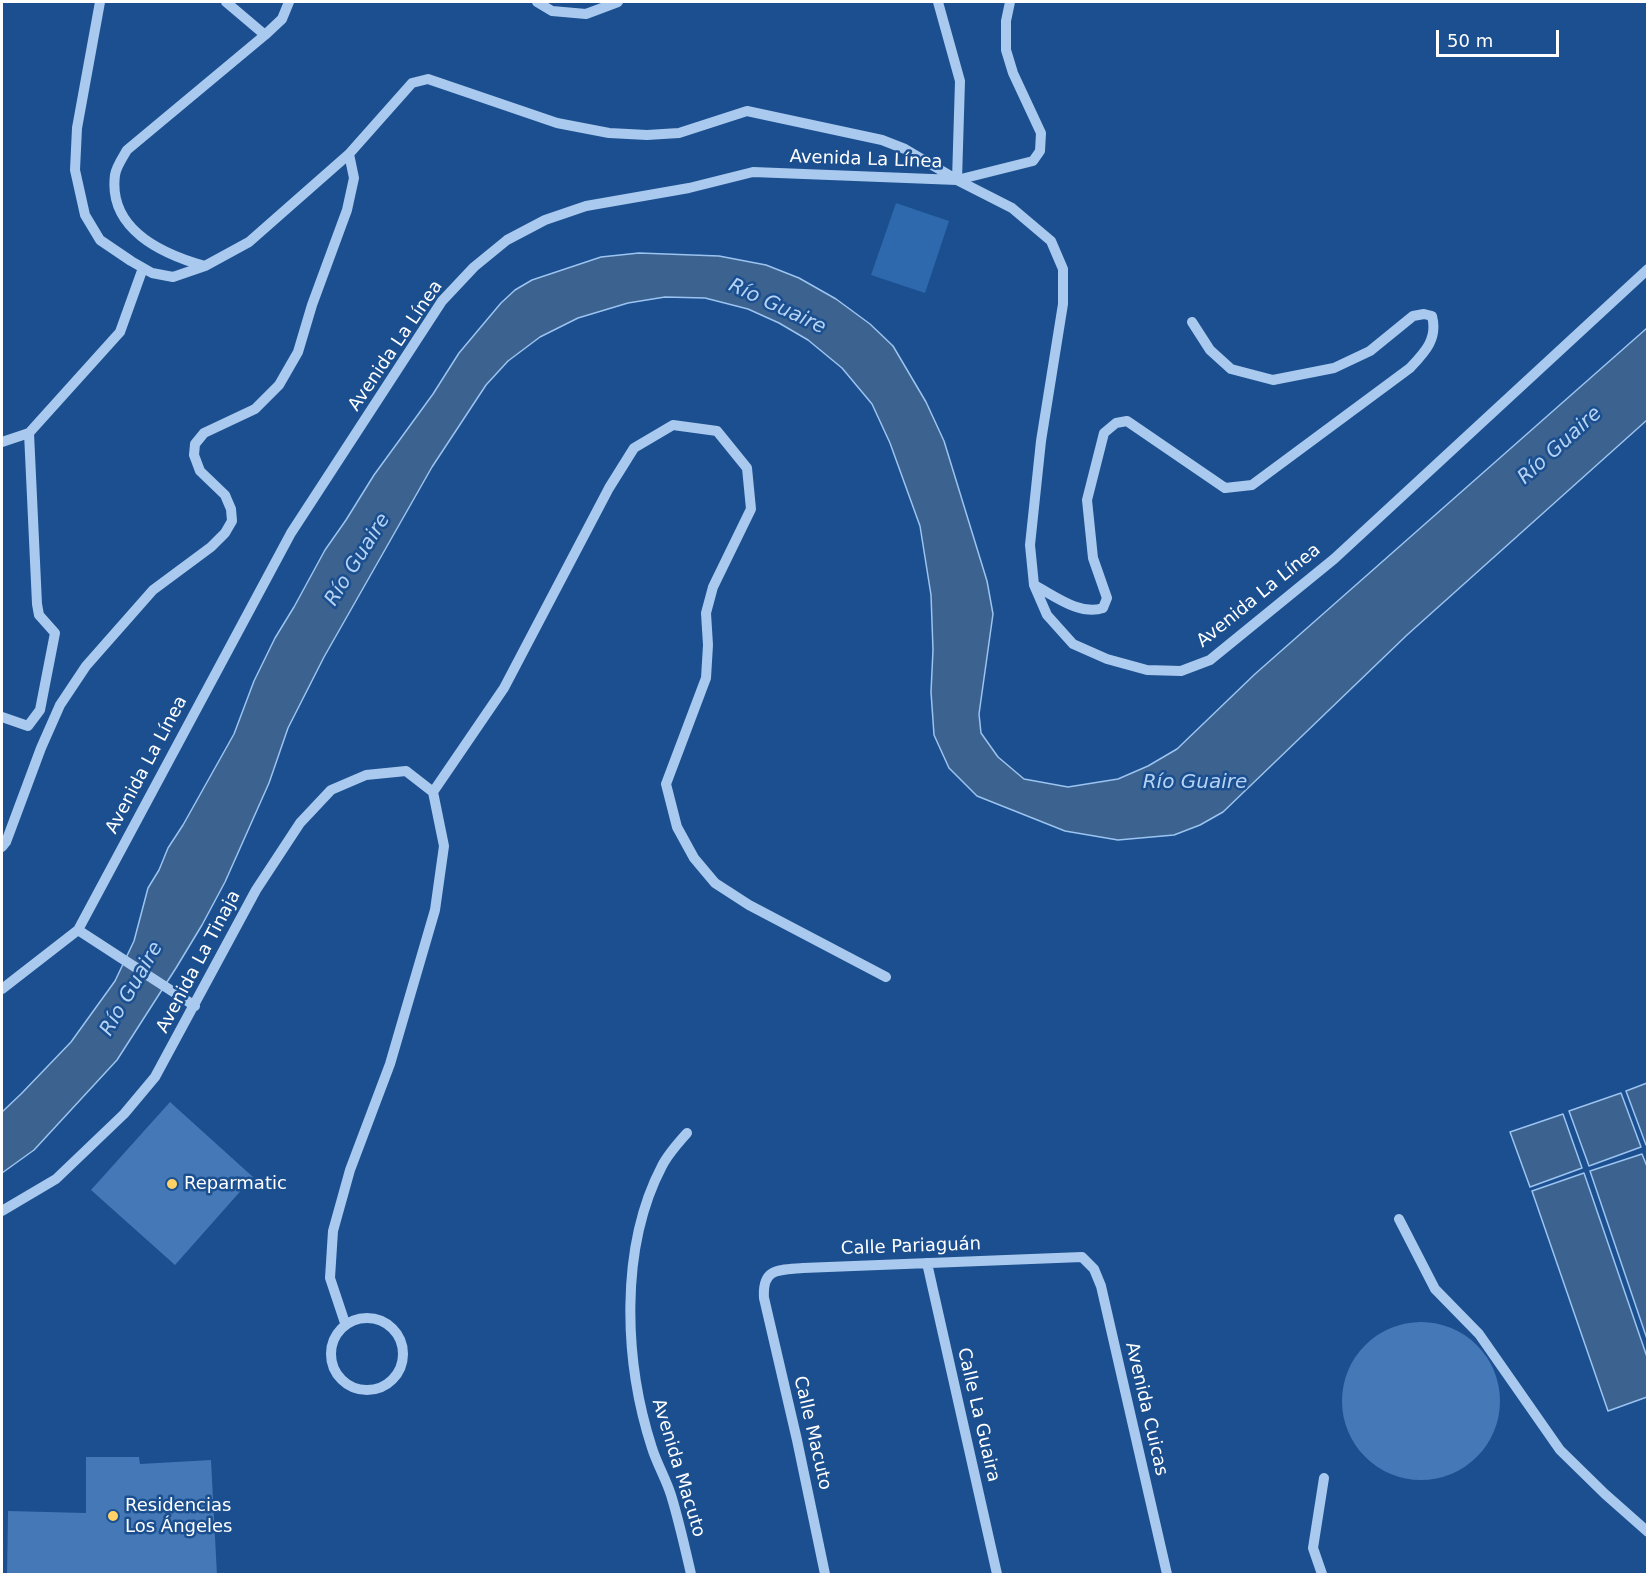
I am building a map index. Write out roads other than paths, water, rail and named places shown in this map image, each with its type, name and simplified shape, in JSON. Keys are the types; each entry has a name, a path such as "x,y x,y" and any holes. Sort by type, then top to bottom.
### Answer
{"street":[{"path":"100,2 77,128 75,170 85,216 100,240 152,273 173,277 205,266 249,242 349,154 412,83 428,79 557,123 609,133 646,135 679,133 747,111 882,140 905,149 957,180 1033,161 1040,151 1041,133 1013,72 1006,50 1006,21 1010,2"},
{"path":"226,2 265,35"},
{"path":"205,266 175,258 128,226 116,197 115,174 127,150 265,35 282,19 289,2"},
{"path":"537,2 552,11 586,14 618,2"},
{"path":"938,2 960,81 957,180"},
{"path":"2,847 6,842 45,737 60,705 86,666 153,590 211,548 225,533 232,521 231,509 225,495 201,471 194,455 195,444 204,433 255,409 279,385 298,352 312,305 347,210 354,178 349,154"},
{"name":"Avenida La Línea","path":"2,989 78,930 291,533 442,301 474,267 507,240 545,220 586,206 689,188 753,172 957,180 1012,208 1051,241 1063,269 1063,304 1041,441 1030,545 1034,585 1047,615 1073,644 1107,659 1147,670 1181,671 1210,660 1334,559 1647,269"},
{"path":"2,442 29,433 120,332 143,268"},
{"path":"1034,585 1070,605 1092,612 1103,608 1107,598 1093,558 1087,500 1104,433 1116,423 1127,421 1225,488 1252,485 1410,368 1430,347 1435,327 1432,316 1424,314 1413,316 1370,351 1334,368 1274,380 1232,369 1210,350 1192,322"},
{"path":"345,1323 330,1278 333,1231 350,1170 390,1064 435,910 444,846 434,792 504,688 609,488 634,448 673,425 717,431 747,468 750,509 713,587 706,613 708,645 706,678 666,784 677,827 694,858 715,883 749,905 886,977"},
{"path":"2,717 28,726 40,710 55,633 39,615 37,604 29,433"},
{"name":"Avenida La Tinaja","path":"2,1211 56,1179 124,1114 155,1077 256,891 300,823 331,790 366,775 406,771 434,792"},
{"path":"78,930 170,992 195,1006"},
{"name":"Avenida Macuto","path":"687,1133 663,1163 646,1202 639,1228 631,1293 630,1331 634,1370 652,1448 670,1493 691,1575"},
{"path":"1399,1219 1435,1289 1479,1334 1560,1450 1647,1532"},
{"name":"Calle Pariaguán","path":"764,1299 763,1286 768,1275 777,1270 1082,1257"},
{"name":"Avenida Cuicas","path":"1082,1257 1094,1269 1101,1286 1167,1575"},
{"name":"Calle La Guaira","path":"927,1263 997,1575"},
{"name":"Calle Macuto","path":"764,1299 825,1575"},
{"path":"367,1316 389,1323 396,1332 402,1342 403,1365 389,1384 368,1391 345,1384 332,1365 332,1342 345,1323 367,1316"},
{"path":"1322,1575 1313,1548 1324,1478"}],"water":[{"name":"Río Guaire","path":"639,253 719,256 766,265 799,278 836,299 870,324 893,346 926,402 944,441 987,581 993,614 979,714 981,733 998,757 1024,779 1068,787 1118,779 1148,766 1177,749 1255,674 1647,328 1647,420 1407,635 1223,812 1200,825 1174,835 1118,840 1065,831 977,796 949,768 934,735 931,692 933,650 931,595 920,526 890,443 872,404 842,368 808,340 779,323 748,309 705,298 665,297 628,303 578,318 540,337 508,361 486,385 432,467 324,657 288,728 269,783 225,882 176,968 117,1060 34,1150 2,1173 2,1112 71,1042 115,981 134,941 148,888 168,848 234,734 254,681 275,638 325,550 374,475 433,394 459,353 501,303 515,290 532,280 601,257"},
{"path":"1647,1083 1648,1144 1646,1145 1626,1091"},
{"path":"1621,1093 1641,1147 1589,1166 1569,1111"},
{"path":"1563,1114 1582,1168 1530,1187 1510,1132"},
{"path":"1642,1154 1648,1169 1647,1339 1590,1171"},
{"path":"1584,1173 1647,1357 1647,1397 1608,1411 1532,1191"}],"place":[{"name":"Reparmatic","path":"172,1184"},
{"name":"Residencias Los Ángeles","path":"113,1516"}]}
